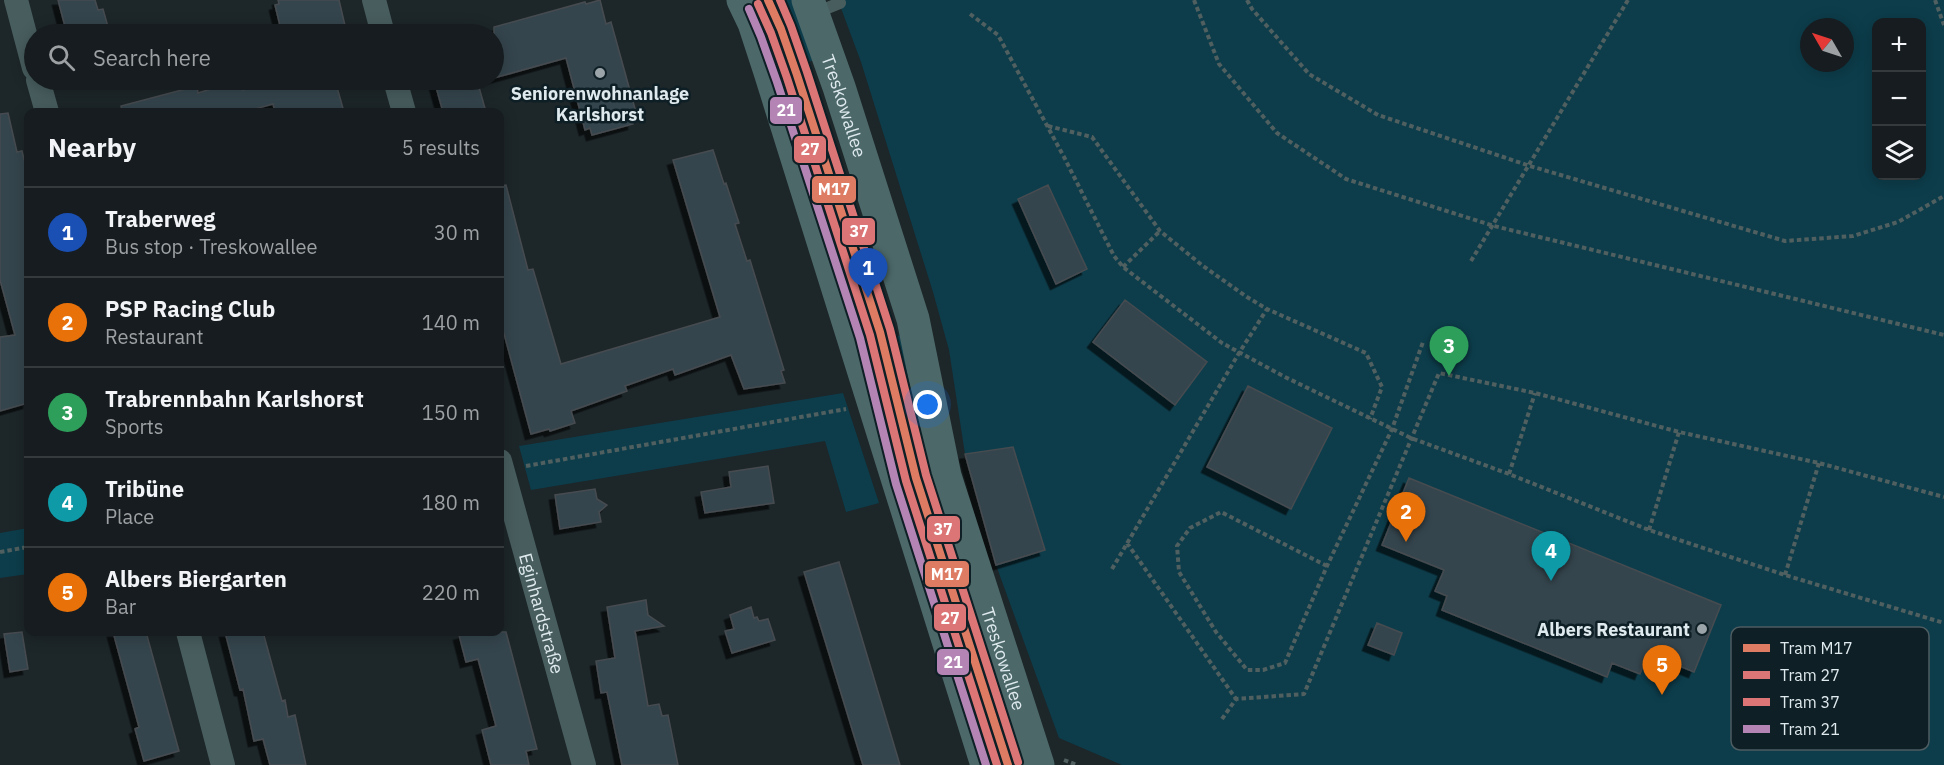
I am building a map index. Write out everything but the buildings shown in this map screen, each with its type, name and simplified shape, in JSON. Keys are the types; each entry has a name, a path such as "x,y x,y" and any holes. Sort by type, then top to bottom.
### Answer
{"main road":[{"path":"743,0 754,23 770,72 987,765"},
{"name":"Treskowallee","path":"821,5 913,319 945,476 1049,762"}],"street":[{"path":"16,0 24,30"},
{"path":"374,0 380,24"},
{"path":"41,90 46,108"},
{"path":"398,90 403,108"},
{"name":"Eginhardstraße","path":"510,464 584,765"},
{"path":"189,636 223,765"}],"path":[{"path":"1194,0 1219,64 1277,133 1346,179 1494,226 1944,335"},
{"path":"1247,0 1252,9 1309,74 1378,115 1530,166 1785,241 1853,236 1898,222 1944,196"},
{"path":"1471,261 1628,0"},
{"path":"1935,0 1944,25"},
{"path":"970,14 998,35 1114,256 1123,267 1222,343 1285,377 1411,438 1649,530 1785,576 1944,623"},
{"path":"1047,126 1092,137 1160,231 1203,266 1268,309 1366,353 1382,387 1370,419"},
{"path":"1123,267 1160,231"},
{"path":"1112,568 1239,353 1268,309"},
{"path":"1327,566 1221,512 1190,528 1177,546 1179,572 1216,632 1247,670 1263,670 1285,663 1327,566 1392,429 1423,342"},
{"path":"1236,699 1304,694 1439,373 1535,393 1679,432 1819,463 1944,497"},
{"path":"1509,474 1535,393"},
{"path":"510,464 849,409"},
{"path":"1649,530 1679,432"},
{"path":"1785,576 1819,463"},
{"path":"1127,543 1236,699"},
{"path":"0,552 24,548"},
{"path":"1222,719 1236,699"},
{"path":"1049,762 1077,765"}],"shaded area":[{"path":"756,0 794,0 817,59 781,72"},
{"path":"838,0 1944,0 1944,765 1122,765 1059,738 996,565 965,454 949,350 861,62"},
{"path":"813,80 890,319 872,325 796,86"},
{"path":"904,334 922,419 894,426 868,346"},
{"path":"843,393 879,503 846,512 825,441 531,490 519,446"},
{"path":"24,529 24,575 0,578 0,533"}],"tram line":[{"name":"M17","path":"768,0 797,75 880,332 916,478 1008,765"},
{"name":"37","path":"780,0 807,72 890,329 926,475 1018,762"},
{"name":"27","path":"758,4 787,78 870,335 906,481 997,765"},
{"name":"21","path":"749,9 777,82 860,338 896,484 986,765"}],"place":[{"name":"Seniorenwohnanlage Karlshorst","path":"600,73"},
{"name":"Traberweg","path":"868,298"},
{"name":"Trabrennbahn Karlshorst","path":"1449,376"},
{"name":"PSP Racing Club","path":"1406,542"},
{"name":"Tribüne","path":"1551,581"},
{"name":"Albers Restaurant","path":"1702,629"},
{"name":"Albers Biergarten","path":"1662,695"}]}
